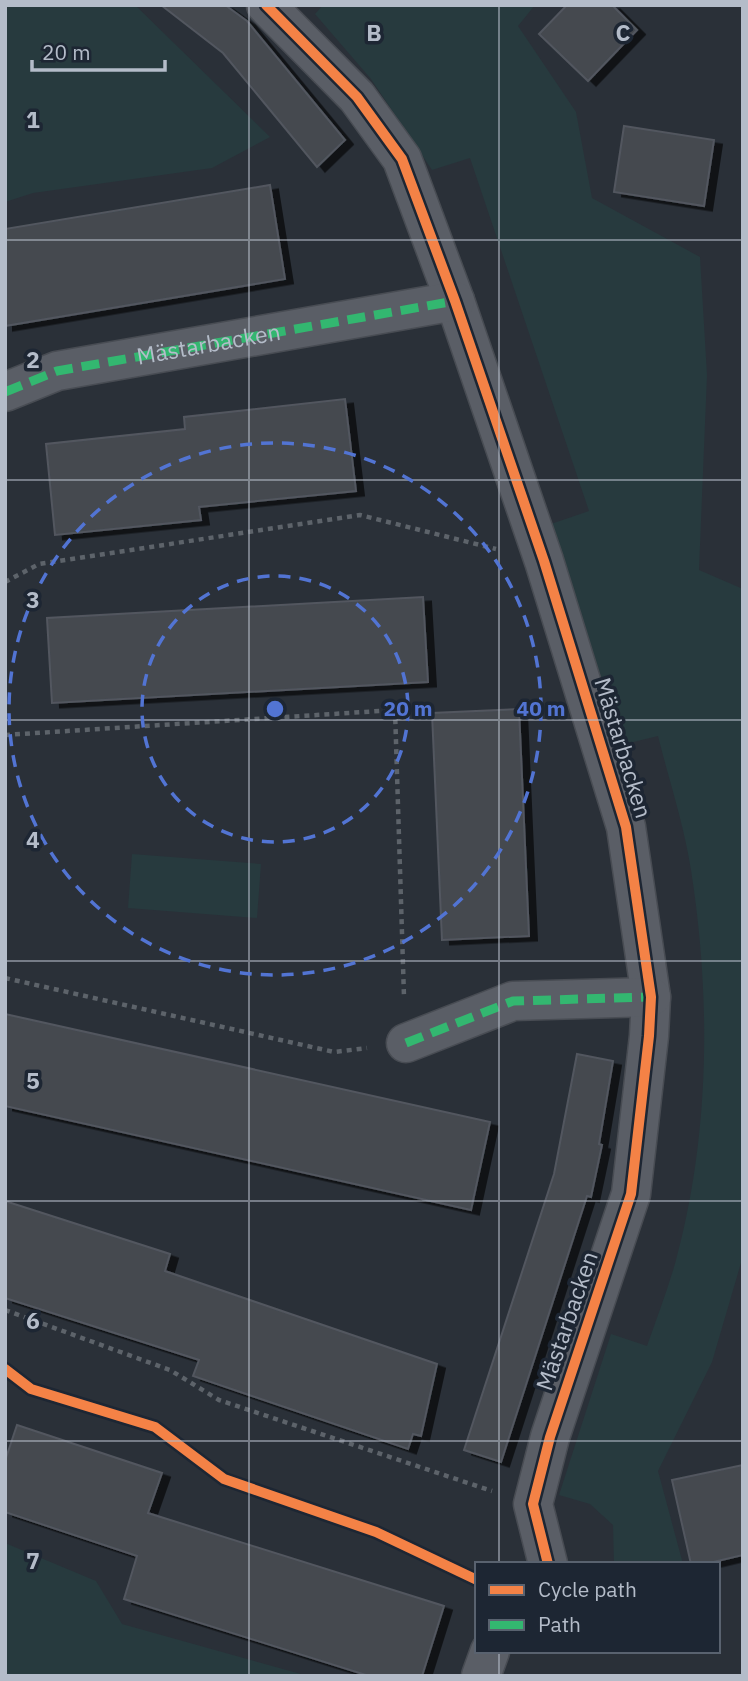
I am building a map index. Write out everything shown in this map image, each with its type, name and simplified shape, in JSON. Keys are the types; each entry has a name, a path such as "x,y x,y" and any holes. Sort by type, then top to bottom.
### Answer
{"street":[{"name":"Mästarbacken","path":"267,5 357,97 402,159 455,301 544,561 626,827 651,997 649,1036 631,1194 550,1437 533,1504 548,1562"},
{"name":"Mästarbacken","path":"5,392 57,372 455,301"},
{"path":"406,1043 513,1001 651,997"},
{"path":"481,1676 488,1653"}],"path":[{"path":"5,582 39,564 360,515 544,561"},
{"path":"5,735 395,710 406,1043 334,1052 5,978"},
{"path":"5,1310 170,1370 219,1400 533,1504"}],"green space":[{"path":"5,5 135,5 270,137 212,168 33,193 5,202"},
{"path":"323,5 535,5 518,26 576,112 592,198 700,257 707,375 699,570 743,589 743,1256 712,1362 658,1471 682,1562 614,1562 613,1525 590,1504 559,1495 611,1334 647,1346 673,1271 687,1212 701,1115 704,1016 697,918 684,836 658,736 621,745 551,524 589,511 470,158 432,170 371,79 315,14"},
{"path":"132,854 261,864 257,918 128,908"},
{"path":"5,1543 96,1581 122,1624 308,1676 5,1676"}],"building":[{"path":"161,5 225,5 247,21 345,140 317,167 223,53"},
{"path":"567,5 612,5 637,30 588,81 539,34"},
{"path":"624,126 714,140 704,206 614,192"},
{"path":"270,185 285,279 5,326 5,229"},
{"path":"345,399 356,491 199,507 201,520 55,535 46,444 185,429 184,417"},
{"path":"423,597 428,682 52,703 47,618"},
{"path":"519,709 529,936 442,940 432,713"},
{"path":"5,1014 490,1122 471,1210 5,1106"},
{"path":"577,1054 613,1061 599,1144 602,1145 591,1197 587,1196 501,1462 464,1450 554,1174"},
{"path":"5,1201 170,1254 165,1271 437,1364 421,1436 413,1434 408,1449 193,1376 199,1360 5,1298"},
{"path":"17,1425 162,1473 148,1513 444,1606 422,1676 369,1676 124,1599 137,1556 5,1512 5,1461"},
{"path":"743,1465 743,1555 713,1562 691,1562 672,1480"}],"marked path":[{"path":"5,392 57,371 455,301"},
{"path":"406,1043 513,1001 651,997"}],"cycle path":[{"path":"266,5 357,97 402,159 455,301 544,561 626,827 651,997 649,1036 631,1194 550,1437 533,1504 548,1562"},
{"path":"5,1369 31,1389 155,1427 224,1479 376,1532 475,1579"}]}
